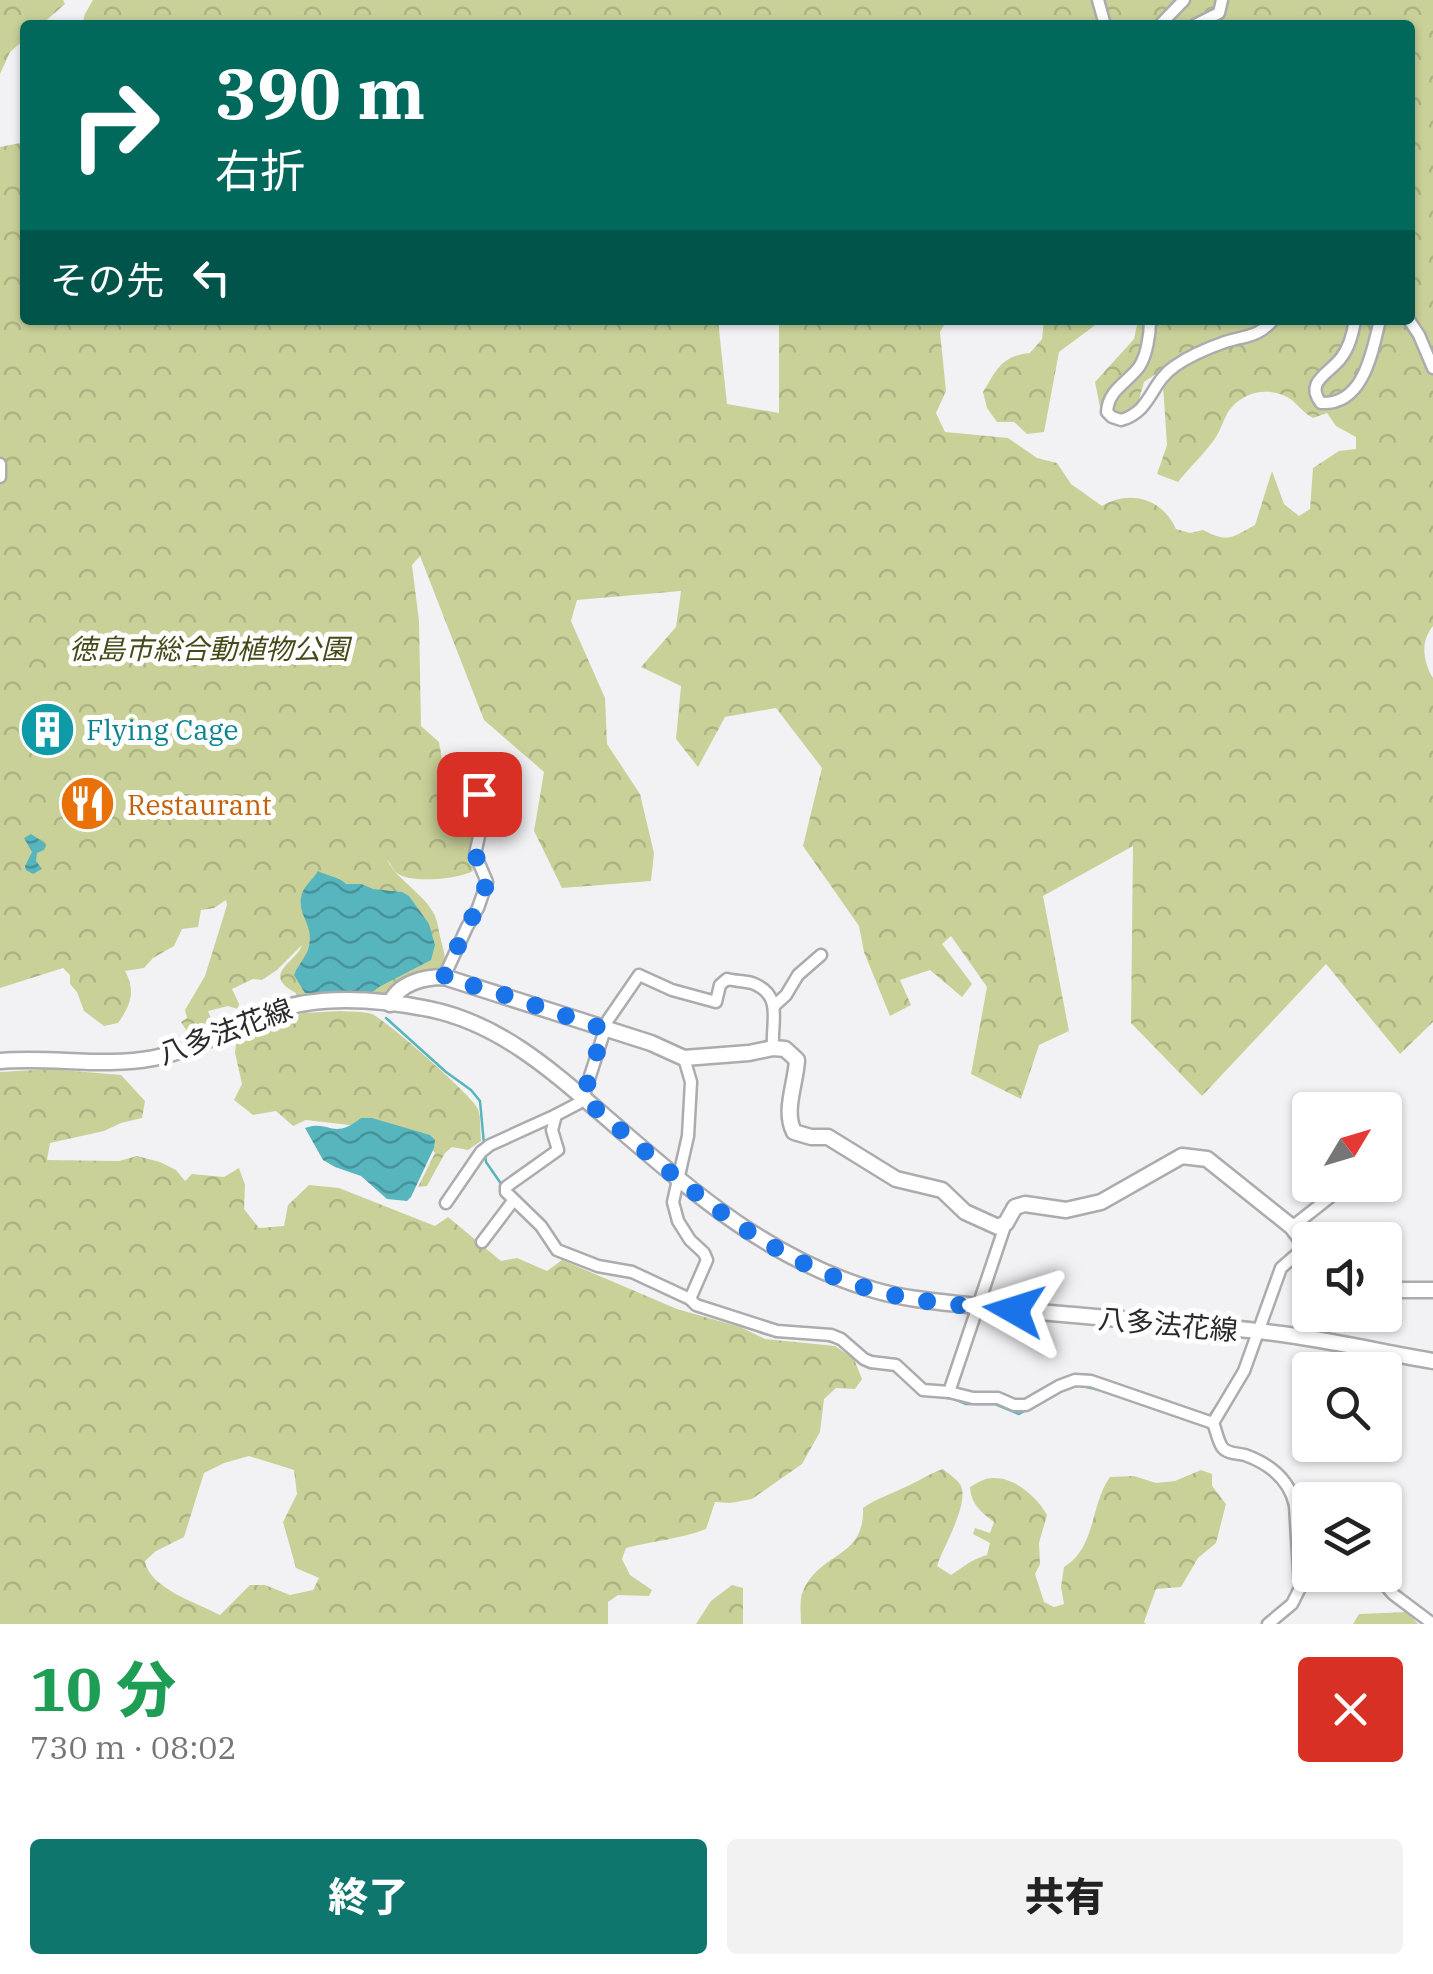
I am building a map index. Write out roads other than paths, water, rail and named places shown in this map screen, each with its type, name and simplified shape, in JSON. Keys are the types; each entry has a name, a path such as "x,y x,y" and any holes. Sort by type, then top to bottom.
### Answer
{"main road":[{"path":"390,1004 394,994 409,984 444,977 650,1043 684,1058 785,1049 798,1060 791,1098 790,1124 794,1132 828,1137 896,1178 942,1190 965,1212 998,1227 1006,1223 1015,1207 1025,1204 1066,1210 1101,1202 1182,1156 1207,1159 1292,1226"},
{"name":"八多法花線","path":"0,1061 34,1058 129,1062 159,1057 273,1011 306,1002 390,1004 430,1010 485,1028 514,1044 677,1178 757,1238 814,1269 875,1291 919,1300 1294,1336 1433,1361"},
{"path":"1402,1290 1433,1290"}],"street":[{"path":"1165,20 1184,0"},
{"path":"1205,20 1219,13 1222,0"},
{"path":"1149,325 1139,367 1109,400 1107,412 1112,418 1120,420 1139,412 1159,380 1174,366 1222,343 1257,334 1267,325"},
{"path":"1354,325 1340,360 1315,388 1321,403 1331,404 1347,396 1362,379 1379,325"},
{"path":"1413,325 1433,368"},
{"path":"0,464 0,477"},
{"path":"444,977 487,882 475,854 482,823 478,805 480,783"},
{"path":"774,1006 798,974 821,955"},
{"path":"446,1202 490,1145 583,1098 608,1020 638,975 672,990 716,1002 720,985 727,979 749,982 766,991 774,1006 773,1048"},
{"path":"684,1058 691,1082 688,1136 673,1202 678,1222 706,1260 690,1299"},
{"path":"556,1115 552,1130 558,1150 506,1186 506,1192 541,1226 557,1250 598,1266 632,1272 690,1299 696,1306 777,1331 832,1335 870,1362 896,1365 924,1390 998,1398 1014,1406 1075,1380 1092,1381 1214,1423"},
{"path":"482,1242 512,1201"},
{"path":"1297,1222 1323,1202"},
{"path":"949,1392 1006,1223"},
{"path":"1292,1260 1281,1268 1244,1371 1214,1423 1226,1451 1260,1462 1284,1479 1292,1490"},
{"path":"1268,1624 1292,1604 1298,1592"},
{"path":"1391,1592 1433,1624"}],"water":[{"path":"31,834 46,844 37,853 36,861 42,869 33,874 25,866 32,852 24,838"},
{"path":"318,871 346,884 409,896 429,924 435,945 431,960 370,994 305,993 294,975 310,939 301,898"},
{"path":"361,1118 430,1135 435,1140 407,1201 387,1199 361,1176 323,1160 305,1128 344,1128"}],"waterway":[{"path":"386,1018 480,1101 484,1144"},
{"path":"485,1152 486,1162 504,1188"},
{"path":"1411,1297 1433,1297"},
{"path":"755,1330 823,1340 844,1348"},
{"path":"866,1365 882,1368"},
{"path":"1062,1390 1078,1385 1108,1392"},
{"path":"948,1396 966,1404 995,1404 1019,1414 1051,1396"},
{"path":"1208,1418 1223,1396"}],"place":[{"name":"Flying Cage","path":"47,729"},
{"name":"Restaurant","path":"88,804"}],"park label":[{"name":"徳島市総合動植物公園","path":"209,648"}]}
